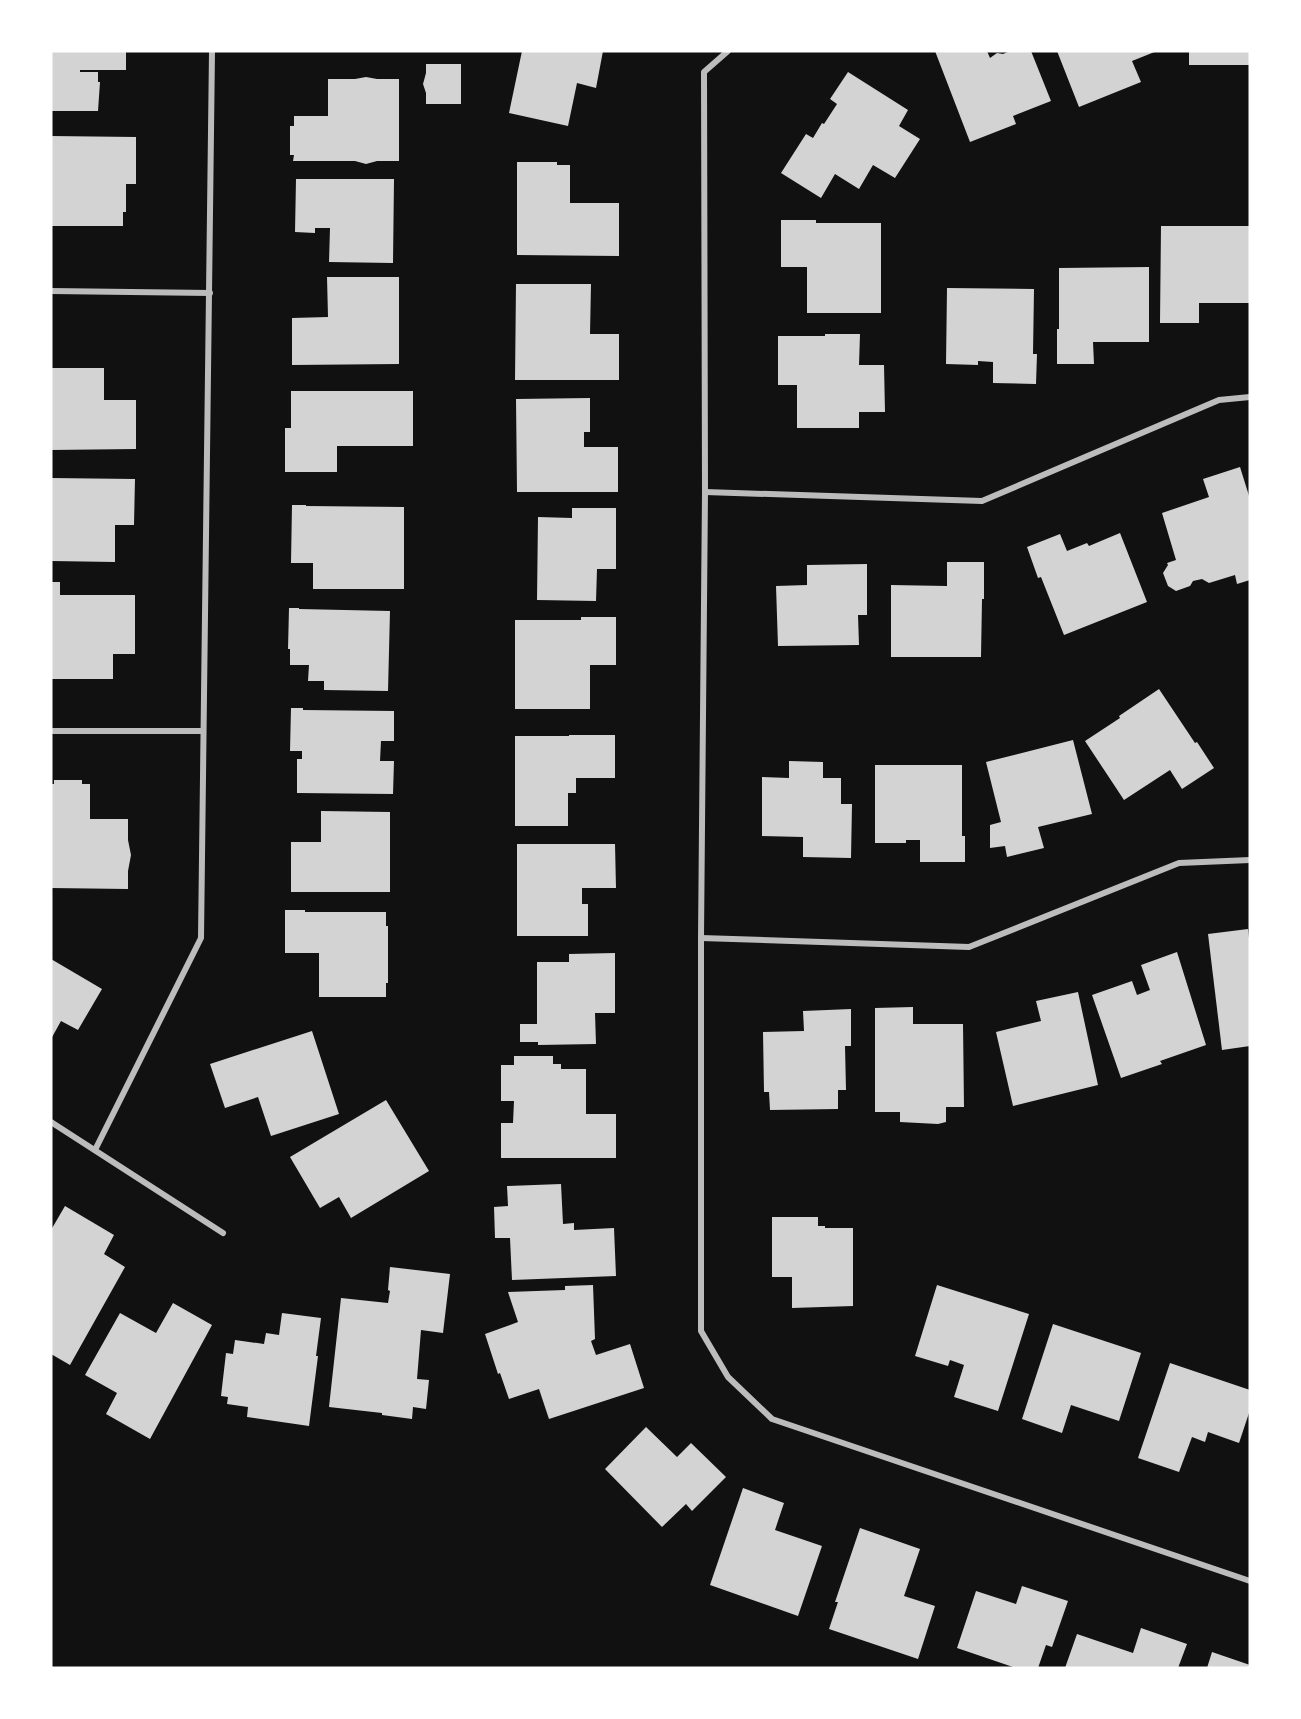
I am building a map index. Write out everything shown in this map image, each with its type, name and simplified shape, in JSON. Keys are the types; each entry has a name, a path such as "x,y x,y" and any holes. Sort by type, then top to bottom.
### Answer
{"street":[{"path":"95,1150 201,938 212,51"},
{"path":"728,51 704,72 705,492 701,938 701,1331 728,1377 772,1419 1250,1581"},
{"path":"51,291 210,293"},
{"path":"705,492 982,501 1219,400 1250,397"},
{"path":"51,731 203,731"},
{"path":"701,938 969,947 1179,863 1250,860"},
{"path":"51,1122 223,1233"}],"building":[{"path":"51,51 126,51 126,70 80,70 80,72 98,72 98,82 100,82 98,111 51,111"},
{"path":"522,51 603,51 596,88 577,83 568,126 509,113"},
{"path":"935,51 987,51 990,58 997,53 1031,51 1051,101 1013,116 1016,124 970,142"},
{"path":"1057,51 1157,51 1132,61 1141,82 1079,107"},
{"path":"1189,51 1250,51 1250,65 1189,65"},
{"path":"426,64 461,64 461,104 426,104 423,84"},
{"path":"848,72 908,110 899,126 920,139 895,178 873,165 859,189 835,174 821,198 781,173 806,134 813,138 822,123 824,124 837,104 830,99"},
{"path":"366,77 399,79 399,161 377,161 366,164 355,161 293,161 294,155 290,155 290,126 294,126 294,116 328,116 328,79"},
{"path":"51,136 136,137 136,184 126,184 126,212 123,212 123,226 51,226"},
{"path":"517,162 557,162 557,165 570,165 570,203 619,203 619,256 517,255"},
{"path":"296,179 394,179 393,263 329,262 330,228 315,228 315,233 295,232"},
{"path":"781,220 816,220 816,223 881,223 881,313 807,313 807,267 781,267"},
{"path":"1161,226 1249,226 1249,303 1199,303 1199,323 1160,323"},
{"path":"1149,267 1149,342 1093,342 1094,364 1057,364 1059,268"},
{"path":"327,277 399,277 399,364 292,365 292,318 328,317"},
{"path":"516,284 591,284 590,334 619,334 619,380 515,380"},
{"path":"947,288 1034,289 1033,354 1037,354 1036,384 993,383 993,362 978,361 978,365 946,364"},
{"path":"825,334 860,334 859,365 884,365 885,412 859,412 859,428 797,428 797,385 778,385 778,336 825,336"},
{"path":"51,368 104,368 104,400 136,400 136,449 51,450"},
{"path":"291,391 413,391 413,446 337,446 337,472 285,472 285,428 291,428"},
{"path":"590,398 590,432 584,432 584,447 618,447 618,492 517,492 516,399"},
{"path":"1240,467 1250,499 1250,580 1237,584 1235,575 1209,583 1202,579 1193,581 1190,586 1176,591 1168,586 1163,573 1167,563 1176,560 1162,513 1209,497 1203,479"},
{"path":"51,478 135,479 134,525 115,525 115,562 51,561"},
{"path":"292,505 404,507 404,589 313,589 313,563 291,563"},
{"path":"572,508 616,508 616,569 597,569 596,601 537,600 538,517 572,518"},
{"path":"1120,533 1147,602 1064,635 1041,577 1038,578 1027,547 1060,534 1067,551 1087,543 1089,546"},
{"path":"947,562 984,562 981,657 891,657 891,585 947,586"},
{"path":"867,564 867,615 858,615 859,645 778,646 776,586 807,585 807,565"},
{"path":"51,582 60,582 60,595 135,595 135,654 113,654 113,679 51,679"},
{"path":"289,608 390,611 388,691 324,690 324,681 308,681 309,665 290,665"},
{"path":"581,617 616,617 616,665 590,665 590,709 515,709 515,620 581,620"},
{"path":"1159,689 1214,768 1182,789 1170,770 1124,800 1085,741"},
{"path":"291,708 394,711 394,741 381,741 380,761 394,761 393,794 297,793 297,759 302,759 302,751 290,751"},
{"path":"615,735 615,778 576,778 576,793 568,793 568,826 515,826 515,736"},
{"path":"1073,740 1092,814 1038,827 1044,848 1007,857 1005,846 990,848 990,825 1001,822 986,762"},
{"path":"789,761 823,762 823,778 841,778 841,804 852,804 851,858 803,857 803,837 762,836 762,777 789,778"},
{"path":"875,765 962,765 962,836 965,836 965,862 920,862 920,840 906,840 906,843 875,843"},
{"path":"54,780 82,780 82,784 90,784 90,819 128,819 131,855 128,889 51,888 51,784 54,784"},
{"path":"321,811 390,812 390,892 291,892 291,842 321,842"},
{"path":"517,844 615,844 616,888 582,888 582,904 588,904 588,936 517,936"},
{"path":"285,910 386,912 388,983 386,983 386,997 319,997 319,953 285,953"},
{"path":"1248,929 1250,1046 1222,1050 1208,934"},
{"path":"1177,952 1206,1045 1121,1078 1092,995 1132,981 1137,995 1150,990 1141,965"},
{"path":"615,953 615,1013 595,1013 596,1044 538,1045 538,1042 520,1042 520,1024 537,1024 537,962 569,962 569,954"},
{"path":"51,959 102,989 78,1030 61,1021 51,1039"},
{"path":"1078,992 1098,1085 1013,1106 996,1032 1041,1021 1036,1001"},
{"path":"913,1007 913,1024 963,1024 964,1107 946,1107 946,1122 938,1124 900,1122 900,1112 875,1112 875,1008"},
{"path":"851,1009 851,1046 845,1046 846,1090 838,1090 838,1109 770,1110 769,1092 764,1092 763,1032 804,1031 803,1011"},
{"path":"312,1031 339,1114 271,1136 258,1097 225,1108 210,1064"},
{"path":"514,1056 553,1056 553,1064 561,1064 561,1069 586,1069 586,1114 616,1114 616,1158 501,1158 501,1123 513,1123 514,1101 501,1101 501,1065 514,1065"},
{"path":"386,1100 429,1171 351,1218 339,1197 320,1208 290,1157"},
{"path":"561,1184 563,1224 574,1223 574,1230 614,1228 616,1276 512,1280 510,1238 495,1238 494,1207 508,1206 507,1186"},
{"path":"65,1206 114,1235 104,1254 125,1267 70,1365 51,1354 51,1230"},
{"path":"772,1217 818,1217 818,1226 853,1228 853,1306 792,1308 792,1277 772,1277"},
{"path":"390,1267 450,1274 443,1333 421,1330 417,1379 429,1380 426,1409 413,1407 412,1419 329,1407 341,1298 388,1303"},
{"path":"593,1285 595,1339 591,1341 596,1355 630,1344 644,1388 549,1419 539,1389 509,1399 485,1334 518,1322 508,1292 565,1290 565,1286"},
{"path":"937,1285 1029,1314 998,1411 954,1397 964,1365 950,1360 948,1366 915,1356"},
{"path":"173,1303 212,1325 150,1439 106,1414 117,1393 85,1375 120,1313 156,1333"},
{"path":"282,1313 321,1318 309,1426 247,1417 248,1407 227,1404 228,1397 221,1396 226,1353 233,1354 235,1340 264,1344 266,1333 279,1335"},
{"path":"1053,1324 1141,1353 1119,1421 1071,1405 1062,1433 1022,1419"},
{"path":"1170,1363 1250,1390 1250,1410 1239,1443 1208,1432 1205,1442 1192,1437 1179,1472 1138,1458"},
{"path":"646,1427 677,1457 691,1443 726,1477 692,1511 686,1504 662,1527 605,1469"},
{"path":"743,1488 784,1503 775,1530 822,1546 798,1616 710,1585"},
{"path":"860,1528 920,1549 904,1596 935,1606 918,1659 829,1629 838,1602 835,1602"},
{"path":"1022,1586 1068,1601 1052,1647 1046,1645 1038,1668 1016,1668 957,1648 976,1591 1016,1604"},
{"path":"1141,1628 1187,1644 1178,1668 1065,1668 1077,1634 1133,1653"},
{"path":"1212,1652 1250,1665 1250,1668 1207,1668"}]}
